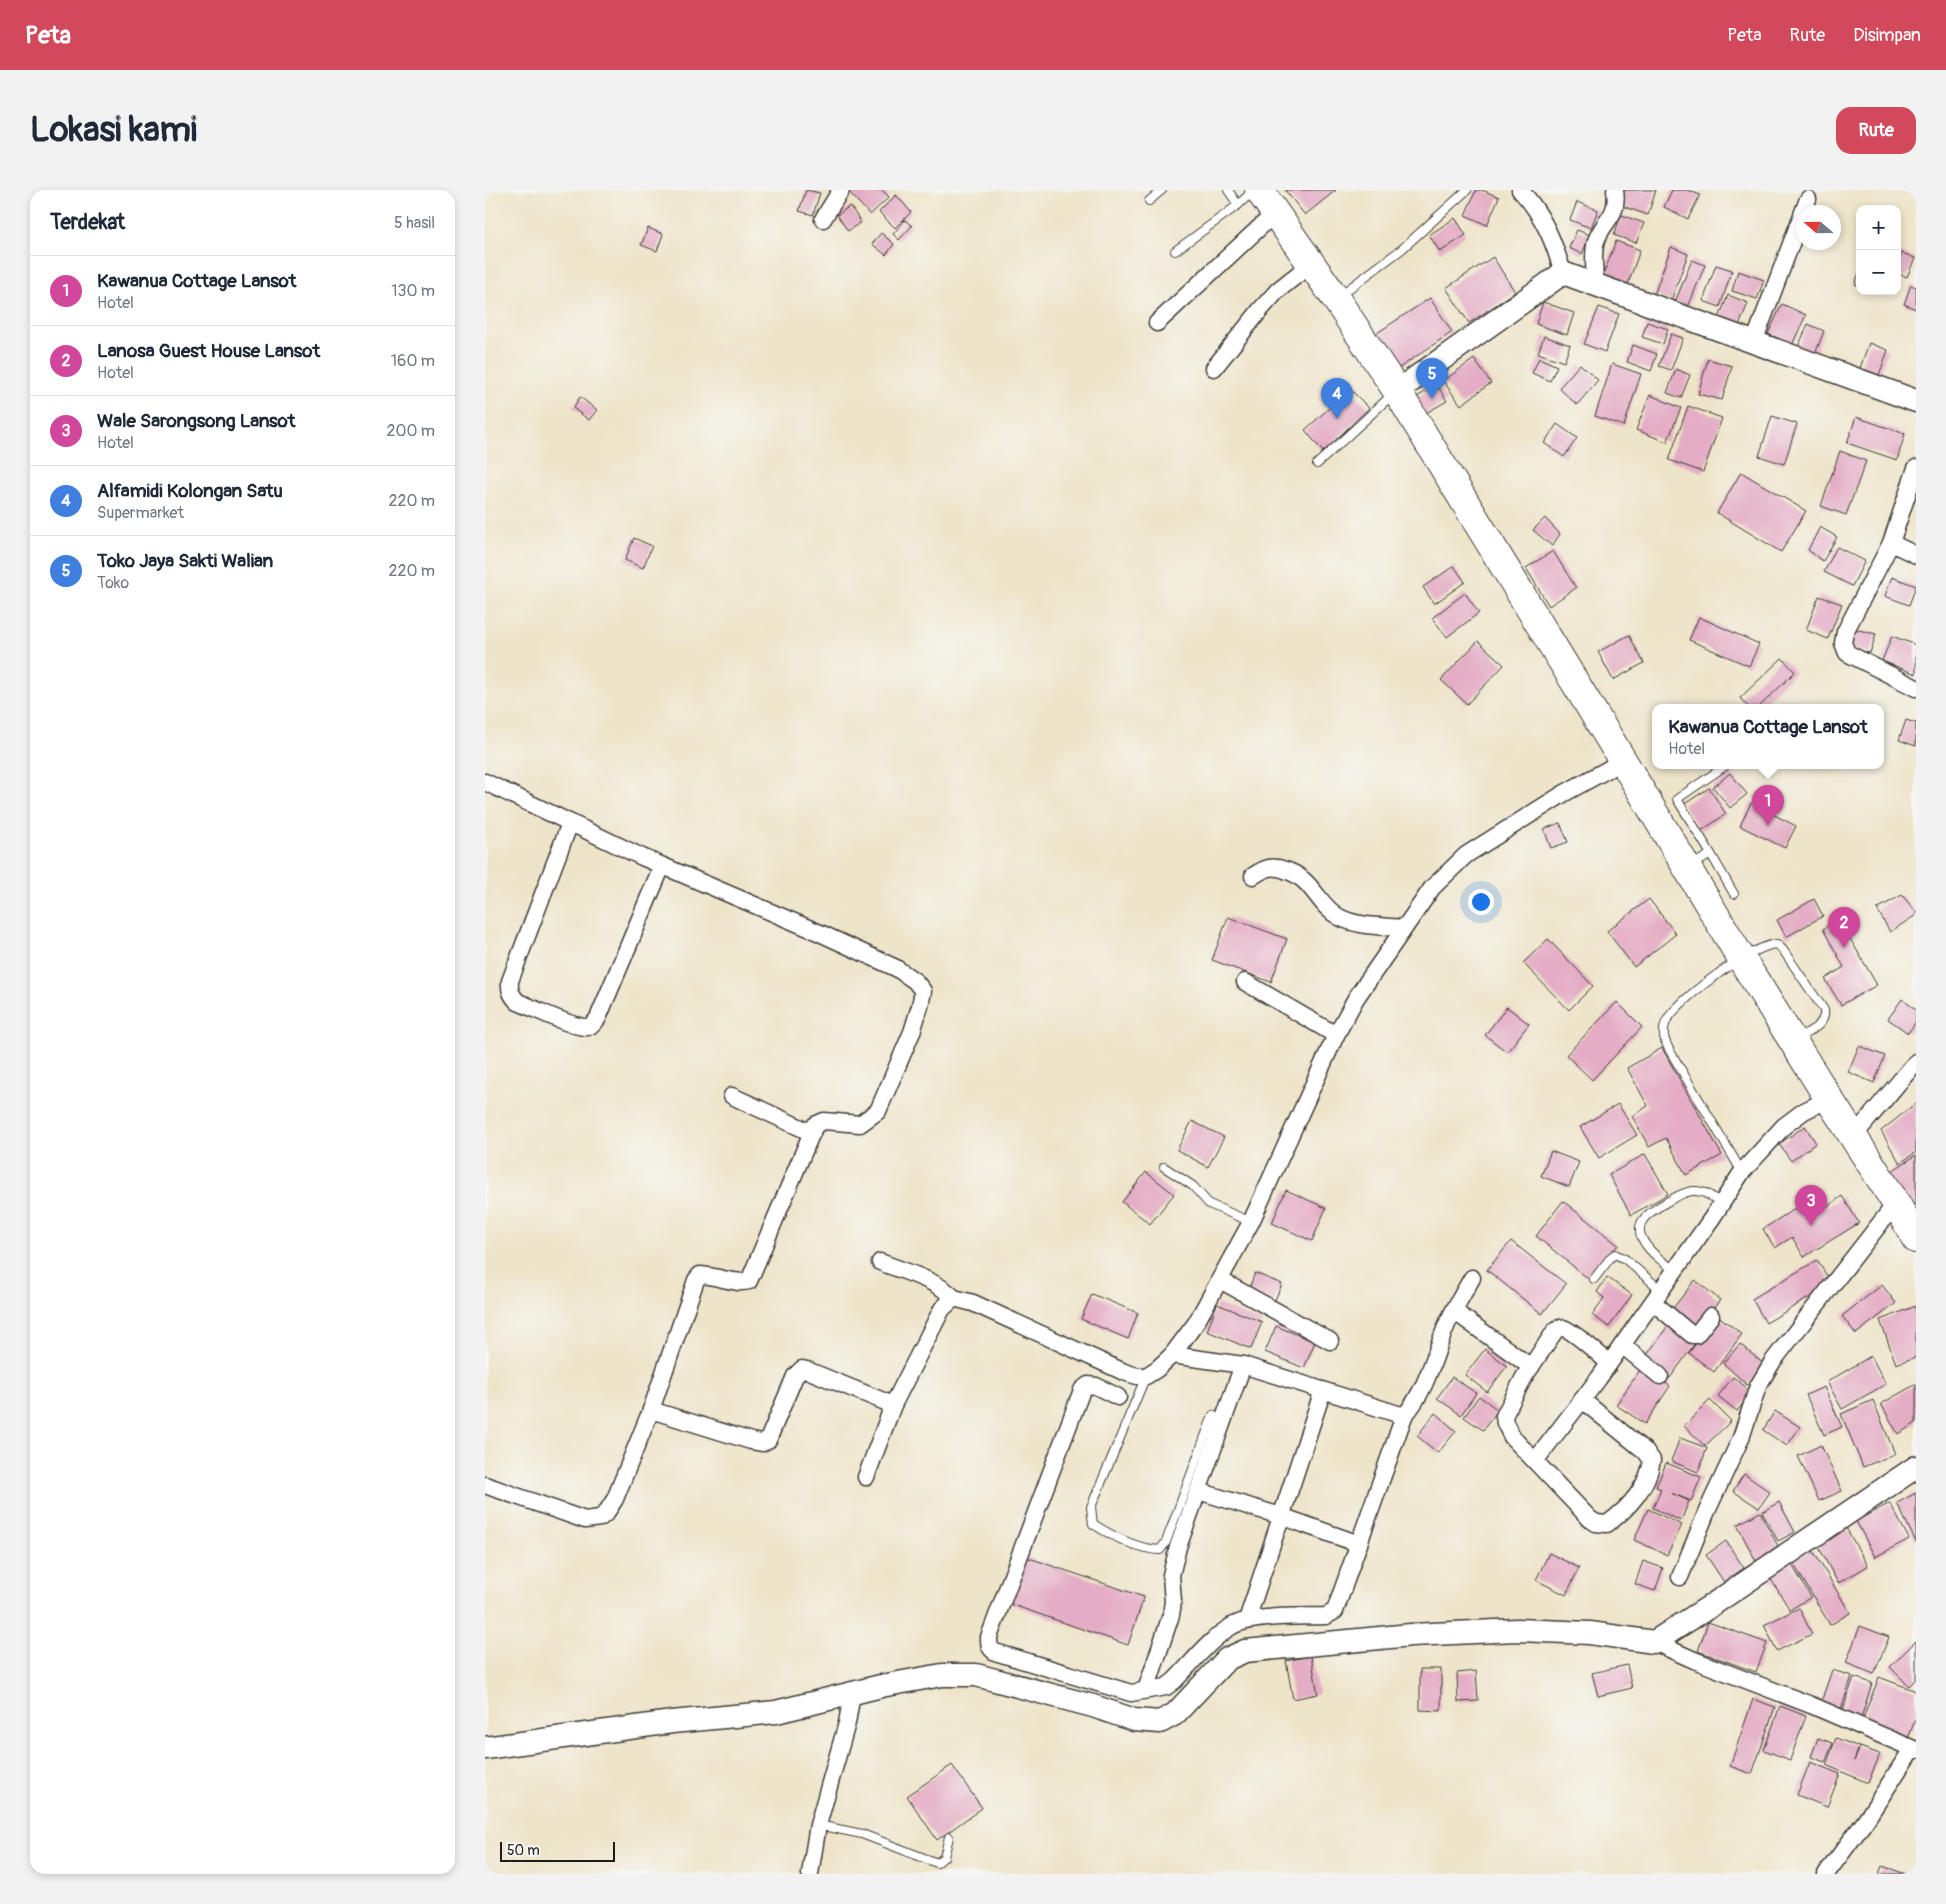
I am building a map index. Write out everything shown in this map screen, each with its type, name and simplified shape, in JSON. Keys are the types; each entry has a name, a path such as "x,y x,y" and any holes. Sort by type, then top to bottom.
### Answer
{"highway":[{"path":"1248,198 1274,214 1336,299 1397,391 1792,1042 1896,1203 1916,1239"}],"street":[{"path":"823,219 841,190"},
{"path":"1520,190 1546,226 1556,248 1563,273"},
{"path":"1595,284 1595,247 1599,234 1616,206 1615,190"},
{"path":"1754,342 1808,199"},
{"path":"1157,323 1274,214"},
{"path":"1214,368 1278,290 1311,264"},
{"path":"1563,273 1916,401"},
{"path":"1397,391 1563,273"},
{"path":"1916,468 1891,544 1845,632 1843,643 1847,653 1916,688"},
{"path":"1891,544 1916,555"},
{"path":"880,1262 937,1285 954,1298 973,1303 1124,1372 1137,1376 1146,1376 1157,1369 1172,1354 1196,1323 1220,1280 1251,1222 1336,1034 1356,998 1432,888 1466,855 1563,794 1623,761"},
{"path":"485,782 662,866 820,933 896,968 920,985 923,991 912,1032 879,1111 860,1124 824,1121 815,1125 749,1281 741,1282 709,1275 700,1275 696,1280 651,1410 615,1499 607,1513 600,1518 585,1520 485,1485"},
{"path":"570,822 510,981 509,989 512,996 518,1002 575,1025 592,1026 598,1018 662,866"},
{"path":"1253,876 1266,868 1275,867 1288,870 1301,876 1337,916 1351,922 1404,928"},
{"path":"1245,982 1336,1034"},
{"path":"1853,1137 1916,1062"},
{"path":"732,1096 812,1133"},
{"path":"1535,1461 1622,1346 1742,1172 1784,1126 1804,1111 1829,1099"},
{"path":"1680,1577 1707,1511 1741,1438 1758,1386 1773,1361 1896,1203"},
{"path":"1119,1397 1096,1386 1088,1385 1082,1390 989,1637 989,1644 990,1648 995,1652 1131,1693 1167,1687 1218,1635 1233,1625 1247,1620 1326,1616 1335,1611 1404,1416 1414,1404 1423,1388 1454,1311 1472,1278"},
{"path":"1220,1280 1330,1341"},
{"path":"1657,1296 1692,1336 1696,1336 1711,1316"},
{"path":"866,1476 893,1405 942,1309 954,1298"},
{"path":"1454,1311 1531,1367"},
{"path":"1582,1400 1650,1455 1652,1460 1649,1471 1633,1501 1607,1524 1596,1523 1590,1519 1512,1437 1505,1423 1505,1416 1531,1367 1555,1331 1562,1328 1609,1363"},
{"path":"1622,1346 1660,1376"},
{"path":"1172,1354 1243,1365 1404,1416"},
{"path":"1146,1690 1171,1615 1173,1602 1171,1575 1177,1548 1243,1365"},
{"path":"651,1410 762,1443 768,1440 795,1376 802,1370 807,1370 893,1405"},
{"path":"1247,1620 1323,1390"},
{"path":"1654,1642 1916,1467"},
{"path":"1198,1491 1281,1516 1359,1544"},
{"path":"485,1748 672,1722 776,1712 911,1680 942,1675 976,1675 1093,1706 1134,1720 1160,1722 1175,1714 1227,1658 1245,1651 1411,1635 1517,1630 1590,1633 1654,1642 1693,1660 1811,1705 1914,1749 1826,1874"},
{"path":"810,1874 818,1825 847,1723 852,1694"}],"lane":[{"path":"1149,201 1162,190"},
{"path":"1229,190 1248,198"},
{"path":"1175,251 1248,198 1254,190"},
{"path":"1336,299 1401,249 1467,190"},
{"path":"1317,464 1397,391"},
{"path":"1721,769 1677,799 1734,894"},
{"path":"1687,868 1711,854"},
{"path":"1742,1172 1670,1051 1663,1033 1665,1023 1678,1004 1741,958 1777,944 1781,946 1824,1010 1824,1018 1821,1024 1792,1042"},
{"path":"1164,1167 1193,1186 1209,1204 1251,1222"},
{"path":"1675,1271 1647,1247 1641,1237 1639,1228 1643,1220 1652,1212 1693,1190 1702,1192 1721,1204"},
{"path":"1594,1279 1615,1254 1625,1259 1657,1296"},
{"path":"1146,1376 1091,1508 1093,1524 1105,1532 1149,1550 1160,1550 1167,1542 1213,1414"},
{"path":"818,1825 862,1834 937,1863 944,1857 949,1837"}],"building":[{"path":"806,190 820,193 813,215 799,211"},
{"path":"851,190 882,190 889,197 870,215 849,192"},
{"path":"1285,190 1336,190 1305,215"},
{"path":"1476,190 1482,190 1499,197 1487,225 1465,215"},
{"path":"1624,190 1656,190 1648,215 1619,205"},
{"path":"1672,190 1688,190 1700,195 1688,219 1664,207"},
{"path":"896,195 911,212 895,228 879,212"},
{"path":"1577,202 1598,210 1591,228 1570,220"},
{"path":"850,206 861,222 848,231 837,215"},
{"path":"1621,215 1644,223 1636,243 1614,235"},
{"path":"1455,218 1466,235 1440,252 1429,235"},
{"path":"905,220 912,226 899,240 893,234"},
{"path":"648,228 663,234 657,251 641,245"},
{"path":"1577,230 1590,235 1582,254 1569,248"},
{"path":"881,233 894,244 886,255 872,244"},
{"path":"1616,241 1640,250 1628,284 1603,275"},
{"path":"1671,247 1688,254 1671,301 1654,295"},
{"path":"1902,253 1915,258 1907,277 1901,275"},
{"path":"1493,257 1515,292 1469,323 1446,288"},
{"path":"1692,260 1705,265 1688,307 1675,302"},
{"path":"1716,265 1732,270 1720,307 1703,301"},
{"path":"1738,271 1764,280 1757,299 1732,291"},
{"path":"1911,285 1916,287 1916,309 1904,304"},
{"path":"1728,295 1748,303 1739,326 1719,318"},
{"path":"1430,298 1452,332 1396,370 1374,335"},
{"path":"1543,302 1574,313 1567,335 1536,324"},
{"path":"1782,304 1806,315 1792,345 1768,334"},
{"path":"1599,307 1619,314 1605,352 1584,344"},
{"path":"1647,322 1668,329 1663,344 1642,337"},
{"path":"1808,324 1824,331 1815,354 1798,347"},
{"path":"1671,334 1683,338 1671,370 1659,366"},
{"path":"1544,336 1570,345 1564,362 1538,353"},
{"path":"1869,343 1888,350 1879,375 1860,368"},
{"path":"1633,345 1657,354 1651,371 1627,362"},
{"path":"1539,358 1557,366 1550,381 1532,373"},
{"path":"1474,359 1491,383 1461,405 1443,381"},
{"path":"1708,359 1732,366 1722,400 1698,394"},
{"path":"1580,364 1598,380 1577,405 1559,388"},
{"path":"1612,364 1641,374 1624,426 1595,416"},
{"path":"1676,369 1690,375 1681,398 1667,393"},
{"path":"1437,385 1447,401 1426,413 1417,397"},
{"path":"1350,389 1369,408 1323,452 1305,430"},
{"path":"1650,395 1681,408 1667,442 1636,430"},
{"path":"580,397 597,410 589,420 573,408"},
{"path":"1688,406 1722,418 1703,472 1669,460"},
{"path":"1772,416 1797,424 1784,464 1759,456"},
{"path":"1856,417 1905,434 1897,460 1847,443"},
{"path":"1557,424 1577,438 1564,457 1544,443"},
{"path":"1840,451 1866,461 1846,515 1821,506"},
{"path":"1741,472 1806,511 1781,552 1717,513"},
{"path":"1545,518 1560,534 1552,546 1533,530"},
{"path":"1820,527 1837,537 1823,561 1808,550"},
{"path":"634,538 652,546 643,568 625,560"},
{"path":"1837,547 1865,561 1852,586 1824,572"},
{"path":"1553,551 1576,588 1549,606 1526,568"},
{"path":"1454,566 1465,582 1434,604 1423,587"},
{"path":"1892,577 1916,586 1909,605 1885,596"},
{"path":"1465,593 1479,613 1447,637 1432,618"},
{"path":"1819,596 1842,604 1828,639 1806,630"},
{"path":"1699,617 1759,644 1749,666 1689,640"},
{"path":"1854,629 1876,634 1870,653 1849,648"},
{"path":"1629,635 1644,663 1613,680 1598,652"},
{"path":"1892,636 1916,645 1916,674 1882,661"},
{"path":"1478,641 1504,665 1467,704 1441,680"},
{"path":"1782,658 1795,672 1762,704 1745,704 1740,698"},
{"path":"1906,720 1916,723 1916,746 1899,740"},
{"path":"1730,773 1747,794 1730,808 1713,787"},
{"path":"1709,788 1726,814 1701,831 1683,805"},
{"path":"1751,803 1796,826 1785,848 1740,826"},
{"path":"1560,823 1568,842 1551,848 1544,829"},
{"path":"1902,895 1916,912 1916,915 1890,932 1877,909"},
{"path":"1649,899 1676,934 1634,967 1607,931"},
{"path":"1814,899 1823,916 1786,937 1777,920"},
{"path":"1228,917 1287,939 1271,982 1212,960"},
{"path":"1838,918 1877,985 1841,1005 1825,979 1844,967 1823,929"},
{"path":"1548,939 1593,986 1569,1010 1523,963"},
{"path":"1902,999 1916,1010 1916,1022 1908,1033 1888,1019"},
{"path":"1617,1002 1642,1027 1592,1080 1566,1055"},
{"path":"1507,1007 1529,1024 1507,1052 1485,1035"},
{"path":"1859,1046 1885,1056 1874,1083 1848,1072"},
{"path":"1662,1048 1722,1155 1686,1175 1666,1138 1649,1147 1632,1116 1648,1106 1627,1068"},
{"path":"1916,1103 1916,1152 1900,1163 1881,1131"},
{"path":"1618,1104 1637,1135 1599,1158 1580,1127"},
{"path":"1192,1121 1224,1137 1208,1167 1177,1150"},
{"path":"1805,1126 1816,1143 1791,1161 1779,1144"},
{"path":"1551,1151 1579,1162 1569,1187 1541,1176"},
{"path":"1645,1154 1668,1194 1631,1215 1609,1175"},
{"path":"1916,1155 1916,1205 1909,1210 1886,1175"},
{"path":"1146,1172 1174,1194 1150,1224 1122,1202"},
{"path":"1286,1190 1326,1208 1312,1241 1272,1223"},
{"path":"1819,1193 1828,1206 1842,1196 1859,1223 1804,1257 1792,1237 1775,1248 1763,1229"},
{"path":"1563,1201 1618,1245 1590,1280 1536,1236"},
{"path":"1511,1241 1566,1284 1542,1314 1487,1270"},
{"path":"1817,1260 1832,1284 1766,1323 1752,1299"},
{"path":"1255,1273 1282,1284 1274,1302 1248,1291"},
{"path":"1607,1277 1632,1295 1609,1327 1592,1315 1604,1298 1597,1292"},
{"path":"1695,1280 1720,1300 1695,1332 1670,1312"},
{"path":"1882,1285 1896,1303 1856,1334 1842,1316"},
{"path":"1092,1294 1138,1313 1128,1339 1081,1319"},
{"path":"1217,1304 1262,1322 1251,1349 1207,1331"},
{"path":"1916,1306 1916,1357 1896,1364 1880,1320"},
{"path":"1717,1315 1742,1334 1714,1372 1689,1353"},
{"path":"1670,1323 1696,1342 1670,1378 1644,1359"},
{"path":"1276,1326 1315,1342 1304,1368 1265,1352"},
{"path":"1740,1344 1765,1365 1747,1385 1723,1363"},
{"path":"1485,1349 1507,1366 1487,1392 1465,1375"},
{"path":"1871,1356 1886,1384 1842,1409 1827,1382"},
{"path":"1642,1367 1670,1386 1645,1424 1616,1405"},
{"path":"1452,1377 1476,1393 1461,1415 1437,1398"},
{"path":"1733,1377 1752,1392 1737,1411 1718,1396"},
{"path":"1916,1384 1916,1423 1898,1434 1881,1404"},
{"path":"1824,1387 1842,1427 1824,1435 1806,1395"},
{"path":"1479,1396 1498,1410 1483,1430 1464,1417"},
{"path":"1710,1400 1731,1421 1705,1446 1684,1426"},
{"path":"1873,1400 1895,1454 1863,1467 1841,1414"},
{"path":"1775,1411 1800,1427 1787,1446 1763,1430"},
{"path":"1435,1413 1456,1431 1438,1453 1417,1436"},
{"path":"1680,1438 1707,1448 1698,1472 1671,1461"},
{"path":"1821,1445 1842,1491 1819,1501 1798,1456"},
{"path":"1666,1463 1701,1477 1691,1501 1671,1493 1689,1501 1681,1521 1653,1508 1661,1489 1656,1487"},
{"path":"1744,1474 1770,1492 1759,1508 1733,1491"},
{"path":"1916,1493 1916,1542 1897,1503"},
{"path":"1779,1502 1795,1532 1778,1541 1762,1512"},
{"path":"1890,1503 1909,1539 1875,1557 1856,1521"},
{"path":"1648,1509 1682,1525 1667,1555 1634,1540"},
{"path":"1760,1512 1779,1548 1756,1561 1737,1525"},
{"path":"1846,1528 1868,1566 1838,1583 1817,1544"},
{"path":"1726,1541 1744,1568 1724,1582 1706,1555"},
{"path":"1812,1549 1850,1613 1830,1625 1792,1561"},
{"path":"1549,1553 1579,1568 1566,1595 1536,1580"},
{"path":"1026,1557 1144,1597 1128,1645 1010,1604"},
{"path":"1789,1560 1811,1597 1790,1610 1767,1573"},
{"path":"1643,1561 1663,1568 1655,1591 1635,1584"},
{"path":"1799,1608 1812,1634 1777,1651 1764,1625"},
{"path":"1708,1622 1767,1643 1756,1672 1698,1651"},
{"path":"1860,1626 1889,1637 1874,1674 1846,1663"},
{"path":"1916,1641 1916,1679 1909,1686 1890,1667"},
{"path":"1311,1656 1318,1694 1293,1699 1286,1661"},
{"path":"1627,1665 1632,1688 1598,1696 1592,1673"},
{"path":"1420,1669 1441,1669 1441,1711 1420,1710"},
{"path":"1832,1670 1852,1676 1841,1709 1821,1702"},
{"path":"1476,1671 1478,1701 1458,1702 1457,1673"},
{"path":"1854,1677 1872,1683 1861,1718 1842,1712"},
{"path":"1879,1677 1916,1691 1916,1718 1908,1738 1862,1721"},
{"path":"1753,1699 1775,1707 1752,1774 1730,1766"},
{"path":"1780,1706 1806,1716 1790,1760 1764,1750"},
{"path":"1818,1738 1833,1743 1825,1762 1811,1757"},
{"path":"1836,1738 1859,1747 1854,1761 1860,1747 1880,1754 1868,1783 1826,1765"},
{"path":"1810,1762 1840,1774 1827,1807 1797,1795"},
{"path":"952,1765 982,1808 937,1840 907,1796"},
{"path":"1882,1866 1906,1874 1879,1874"}],"place":[{"name":"Toko Jaya Sakti Walian","path":"1432,399"},
{"name":"Alfamidi Kolongan Satu","path":"1337,419"},
{"name":"Kawanua Cottage Lansot","path":"1768,826"},
{"name":"Lanosa Guest House Lansot","path":"1844,948"},
{"name":"Wale Sarongsong Lansot","path":"1811,1226"}]}
